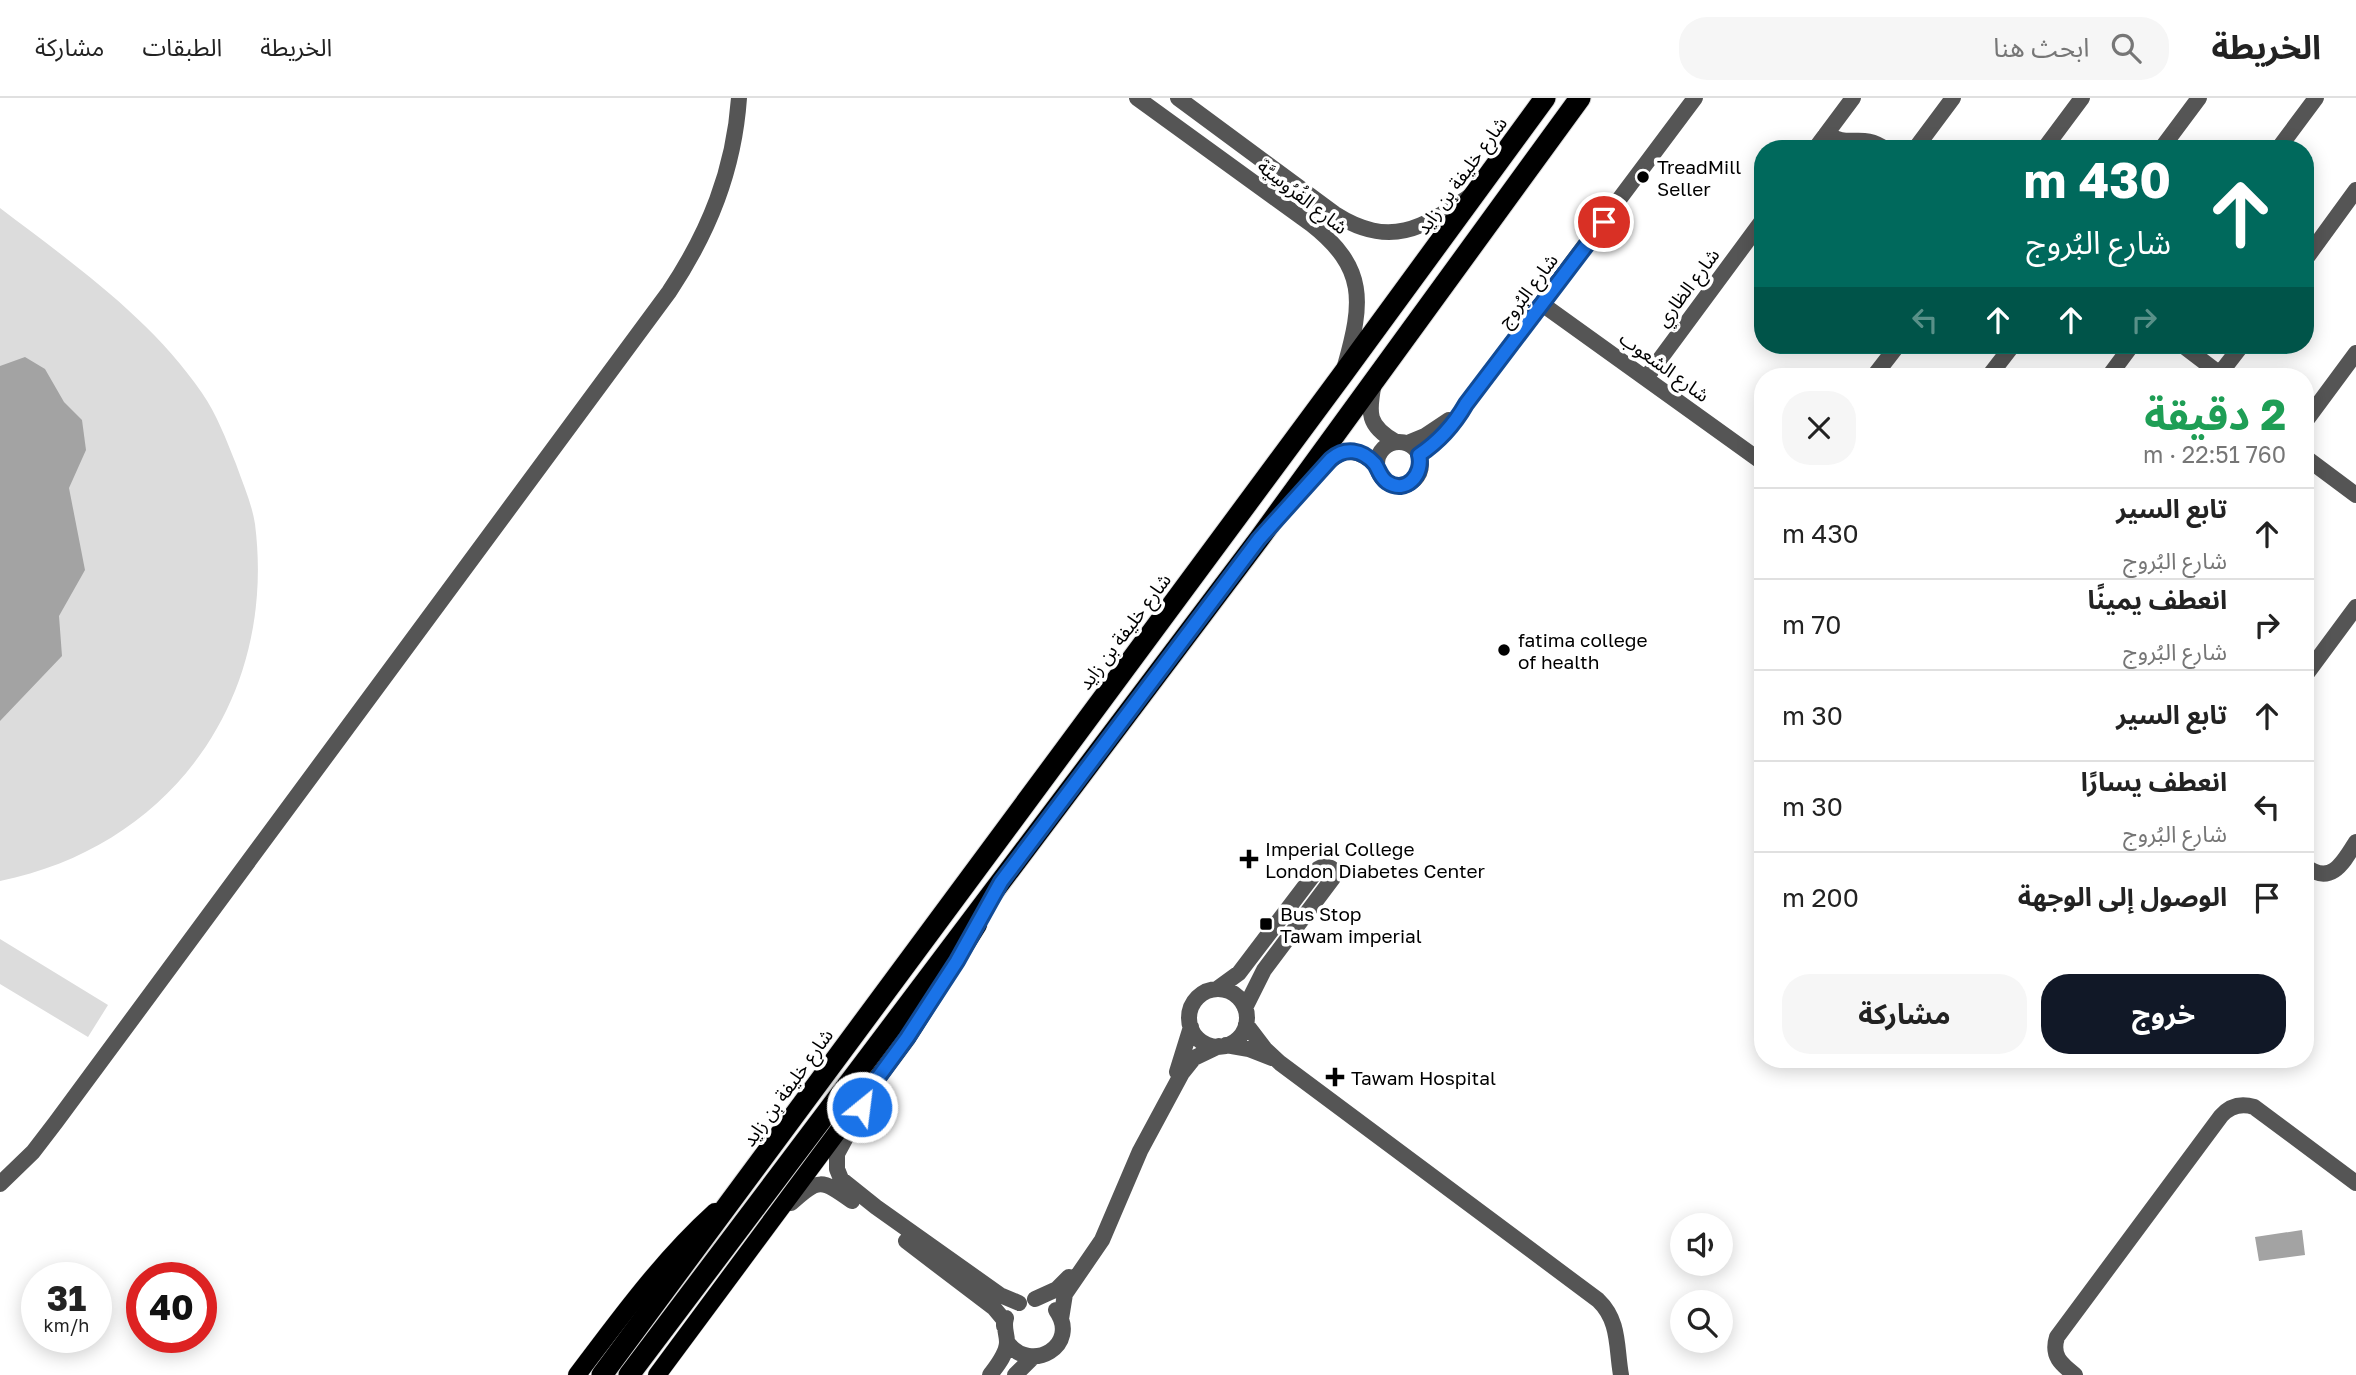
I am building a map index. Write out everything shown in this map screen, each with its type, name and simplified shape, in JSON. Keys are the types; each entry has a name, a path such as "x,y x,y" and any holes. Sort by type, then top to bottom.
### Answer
{"highway":[{"name":"شارع خليفة بن زايد","path":"602,1375 1545,98"},
{"path":"629,1375 1259,539 1580,98"}],"main road":[{"path":"657,1375 866,1094 939,991 1001,882"},
{"name":"شارع خليفة بن زايد","path":"576,1375 667,1260 739,1191"}],"street":[{"path":"0,1184 33,1152 56,1122 669,292 696,249 717,205 730,157 738,98"},
{"name":"شارع الفُرُوسِيَّة","path":"1137,98 1311,223 1342,253 1356,282 1358,302 1354,332 1343,374"},
{"name":"شارع الفُرُوسِيَّة","path":"1178,98 1335,214 1361,227 1392,232 1408,231 1435,219 1477,191"},
{"name":"شارع البُروج","path":"1408,447 1440,427 1466,404 1695,98"},
{"path":"1822,140 1853,98"},
{"path":"1922,140 1953,98"},
{"path":"2051,140 2082,98"},
{"path":"2168,140 2199,98"},
{"path":"2285,140 2316,98"},
{"path":"1826,134 1840,140"},
{"path":"2314,248 2356,190"},
{"name":"شارع الظاري","path":"1646,378 1754,232"},
{"name":"شارع الشعوب","path":"1542,304 1754,456"},
{"path":"2314,410 2356,353"},
{"path":"1880,368 1891,354"},
{"path":"2115,368 2126,354"},
{"path":"2193,354 2210,368"},
{"path":"2224,368 2235,354"},
{"path":"1259,539 1335,456 1349,451 1361,453 1377,466 1381,476 1389,484 1405,485 1418,475 1421,467 1408,447 1380,432 1371,420 1370,402 1375,380"},
{"path":"1377,466 1381,450 1408,447"},
{"path":"2314,464 2356,495"},
{"path":"2314,664 2356,607"},
{"path":"2314,872 2335,871 2356,842"},
{"path":"778,1212 812,1186 833,1188 988,1303 1004,1320 1006,1334 1018,1353 1032,1358 1046,1355 1057,1346 1063,1334 1061,1318 1065,1294 1099,1246 1145,1139 1182,1073 1194,1058 1223,1046 1237,1040 1264,970 1333,878 1331,868 1324,866 1318,869 1239,973 1217,989 1204,992 1193,1002 1189,1016 1191,1027 1202,1042 1223,1046 1259,1053 1280,1063"},
{"path":"1217,989 1234,993 1265,1049 1280,1063 1598,1300 1608,1311 1614,1324 1621,1375"},
{"path":"990,1375 1004,1354 1009,1312 1027,1301 1057,1289 1068,1279 1089,1249 1102,1225 1129,1156 1177,1071 1191,1027"},
{"path":"866,1094 857,1119 837,1154 837,1169 841,1179 1000,1295 1051,1305 1061,1318"},
{"path":"2075,1375 2057,1360 2054,1344 2057,1337 2221,1116 2230,1108 2242,1105 2254,1107 2356,1183"},
{"path":"1016,1375 1032,1358"}],"shaded area":[{"path":"0,208 82,271 134,316 159,340 202,393 225,436 252,509 257,588 249,648 229,704 200,755 162,799 116,835 61,863 0,881"},
{"path":"25,357 45,369 64,402 82,420 86,450 69,488 85,570 59,616 62,656 0,721 0,366"},
{"path":"0,939 108,1005 88,1037 0,984"},
{"path":"2302,1230 2305,1255 2259,1261 2255,1237"}],"place":[{"name":"TreadMill Seller","path":"1643,177"},
{"name":"fatima college of health","path":"1504,650"},
{"name":"Imperial College London Diabetes Center","path":"1249,859"},
{"name":"Bus Stop Tawam imperial","path":"1266,924"},
{"name":"Tawam Hospital","path":"1335,1077"}],"route":[{"path":"862,1107 866,1094 907,1038 957,961 1001,882 1259,539 1339,453 1361,453 1377,466 1378,472 1389,484 1400,486 1412,481 1421,467 1419,455 1447,433 1604,222"}]}
